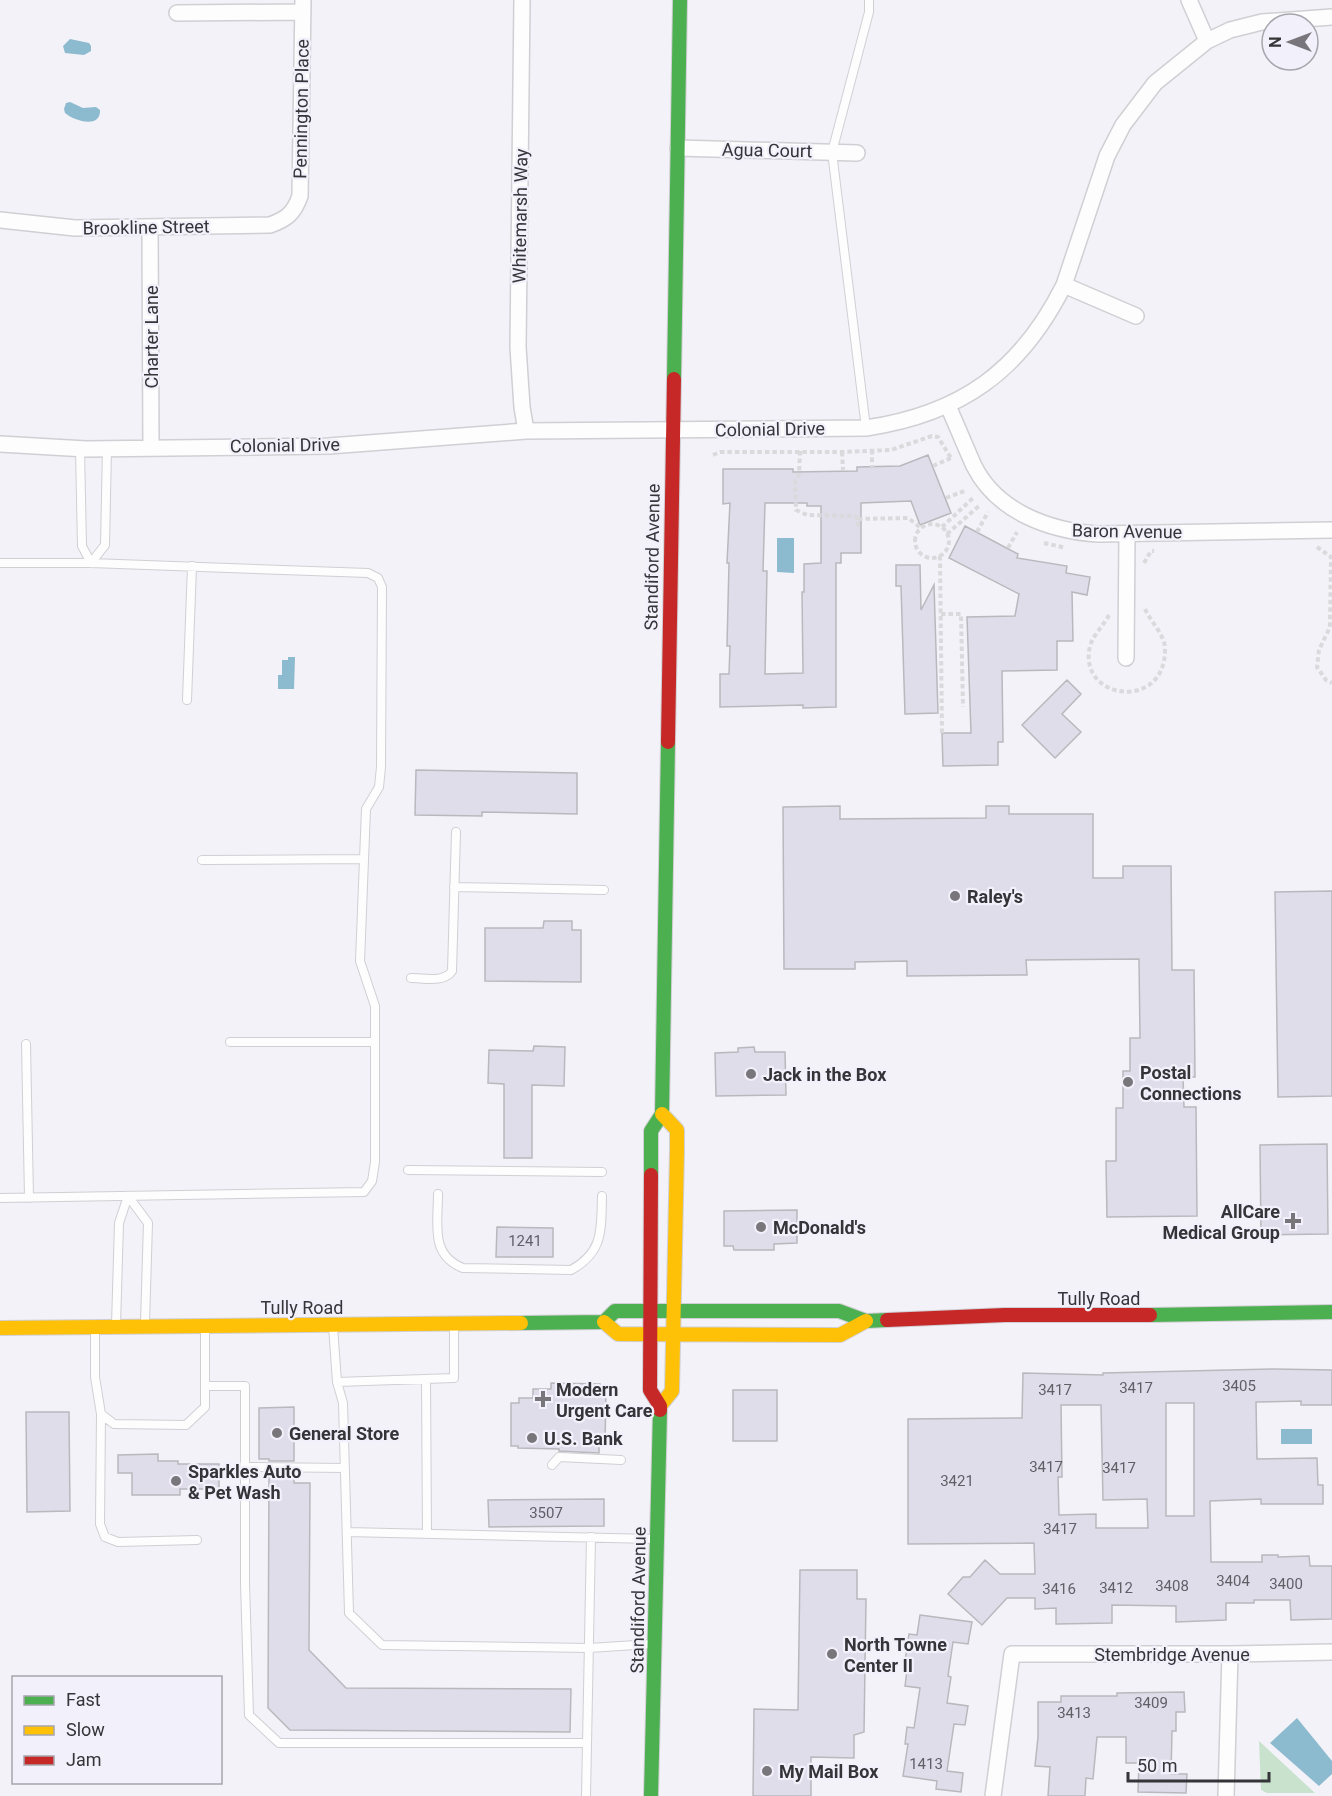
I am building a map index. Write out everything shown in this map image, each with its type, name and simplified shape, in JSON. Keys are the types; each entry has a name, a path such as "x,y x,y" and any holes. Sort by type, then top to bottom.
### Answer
{"main road":[{"name":"Standiford Avenue","path":"651,1796 660,1406 650,1390 651,1131 662,1114 680,0"},
{"name":"Standiford Avenue","path":"660,1406 672,1391 677,1130 662,1114"},
{"name":"Tully Road","path":"0,1328 604,1322 615,1311 839,1311 866,1321 1005,1315 1332,1312"},
{"name":"Tully Road","path":"604,1322 615,1333 649,1335 840,1335 866,1321"}],"street":[{"name":"Whitemarsh Way","path":"522,0 518,347 526,431"},
{"path":"1189,0 1207,41"},
{"path":"177,13 303,6"},
{"name":"Pennington Place","path":"290,215 300,196 303,6"},
{"name":"Colonial Drive","path":"0,444 80,449 329,446 526,431 866,428 892,424 948,406 990,380 1033,338 1054,306 1064,285 1107,156 1123,124 1155,83 1207,41 1230,30 1262,22 1332,17"},
{"name":"Agua Court","path":"678,148 857,153"},
{"name":"Brookline Street","path":"0,220 75,228 150,228 270,225 290,215"},
{"name":"Charter Lane","path":"150,228 151,447"},
{"path":"1064,285 1136,316"},
{"name":"Baron Avenue","path":"948,406 975,467 989,487 1004,502 1023,515 1049,526 1074,532 1127,534 1332,530"},
{"path":"1126,658 1127,534"},
{"name":"Stembridge Avenue","path":"993,1796 1012,1654 1332,1652"},
{"path":"1226,1796 1230,1654"}],"lane":[{"path":"866,428 832,152 869,12 869,0"},
{"path":"92,563 105,545 107,448"},
{"path":"80,449 82,546 92,563"},
{"path":"0,563 92,563 368,573 378,578 382,588 381,767 379,787 366,809 360,961 375,1006 375,1162 372,1181 364,1192 0,1198"},
{"path":"187,700 192,566"},
{"path":"411,978 442,979 452,971 456,832"},
{"path":"202,860 364,859"},
{"path":"454,887 604,890"},
{"path":"230,1041 375,1041"},
{"path":"26,1044 29,1198"},
{"path":"408,1170 602,1172"},
{"path":"438,1194 438,1243 445,1258 453,1264 463,1268 571,1270 585,1262 595,1250 601,1229 602,1196"},
{"path":"129,1196 148,1223 145,1326"},
{"path":"116,1327 119,1223 129,1196"},
{"path":"337,1382 454,1378 454,1323"},
{"path":"333,1324 337,1382 343,1403 349,1613 382,1645 589,1648 655,1643"},
{"path":"101,1414 114,1424 186,1425 205,1407 205,1325"},
{"path":"95,1328 95,1377 101,1414 100,1524 105,1537 117,1542 197,1540"},
{"path":"426,1379 428,1534"},
{"path":"205,1386 245,1386 245,1583 249,1715 279,1743 587,1743"},
{"path":"552,1465 559,1457 621,1460"},
{"path":"245,1467 345,1468"},
{"path":"347,1532 657,1539"},
{"path":"586,1796 591,1537"}],"path":[{"path":"713,455 720,452 891,450 932,436 938,437 956,469"},
{"path":"872,450 873,467"},
{"path":"800,451 800,475 795,481 796,510 807,515 855,516 858,519 908,518 921,528"},
{"path":"842,452 843,471"},
{"path":"933,466 951,458"},
{"path":"945,498 967,490 987,512 997,519"},
{"path":"942,527 973,498"},
{"path":"947,534 980,505"},
{"path":"977,532 987,512"},
{"path":"858,519 858,527"},
{"path":"931,524 942,527 947,534 948,548 940,556 924,557 916,549 915,538 921,528 931,524"},
{"path":"1007,526 1026,536"},
{"path":"1008,548 1017,532"},
{"path":"1035,540 1054,547 1076,550"},
{"path":"1306,547 1318,547 1331,557 1330,627 1319,650 1317,667 1326,680 1332,682"},
{"path":"1143,565 1151,551 1163,551"},
{"path":"940,556 942,734"},
{"path":"1109,604 1108,616 1090,644 1088,658 1094,676 1107,688 1122,692 1140,691 1153,683 1163,670 1166,647 1145,611 1144,603"},
{"path":"941,614 962,614 963,706"}],"green space":[{"path":"1259,1741 1315,1793 1267,1793 1261,1790"}],"water":[{"path":"70,39 89,43 91,51 84,55 65,53 63,46"},
{"path":"70,102 83,108 96,107 100,110 99,116 96,120 86,122 74,119 65,113 64,109 66,103"},
{"path":"777,538 794,538 794,573 777,572"},
{"path":"288,657 295,657 294,689 278,689 278,675 282,675 282,660 288,660"},
{"path":"1281,1429 1312,1429 1312,1444 1281,1444"},
{"path":"1297,1718 1332,1761 1332,1774 1319,1786 1270,1743"}],"building":[{"path":"928,455 951,513 920,525 911,501 861,503 861,553 841,553 841,563 836,563 836,707 803,708 803,705 720,707 720,674 729,674 730,646 727,646 729,563 727,563 730,503 723,504 723,469 793,469 793,472 857,471 857,467 900,466","holes":["765,503 807,503 807,506 821,506 821,563 804,564 803,673 765,674 767,571 763,571"]},
{"path":"965,526 1018,554 1017,558 1067,566 1066,573 1090,577 1087,595 1072,592 1073,641 1057,641 1057,670 1002,671 1003,742 998,742 998,765 943,766 942,733 971,733 967,617 1015,616 1019,594 949,558"},
{"path":"896,565 920,565 921,610 934,585 938,713 905,714 901,586 896,586"},
{"path":"1067,680 1081,694 1062,714 1081,732 1055,758 1022,725"},
{"path":"416,770 577,773 577,814 482,812 482,816 415,815"},
{"path":"840,806 840,819 986,818 986,806 1009,806 1009,814 1093,814 1093,878 1123,878 1123,866 1171,866 1172,970 1194,970 1195,1077 1183,1077 1184,1107 1196,1107 1197,1216 1107,1217 1106,1161 1116,1161 1116,1108 1123,1108 1123,1071 1130,1071 1130,1038 1140,1038 1139,959 1026,960 1027,975 907,976 907,961 855,962 855,969 784,969 783,807"},
{"path":"1332,891 1332,1096 1278,1097 1275,892"},
{"path":"544,921 572,921 572,930 581,930 581,982 485,981 485,928 543,928"},
{"path":"534,1046 565,1047 564,1086 532,1085 532,1158 504,1158 504,1084 488,1083 489,1050 533,1051"},
{"name":"Jack in the Box","path":"754,1047 755,1052 785,1052 786,1095 716,1096 715,1053 738,1052 738,1048"},
{"path":"1327,1144 1328,1234 1261,1235 1260,1145"},
{"name":"McDonald's","path":"797,1210 797,1243 774,1244 774,1250 734,1250 733,1246 724,1246 724,1211"},
{"path":"497,1227 553,1228 553,1257 496,1257"},
{"path":"1332,1370 1332,1405 1301,1405 1301,1401 1256,1402 1257,1459 1317,1458 1318,1485 1323,1485 1323,1504 1261,1504 1261,1499 1210,1501 1211,1562 1262,1562 1262,1555 1309,1556 1310,1566 1332,1566 1332,1619 1291,1620 1290,1600 1254,1600 1254,1603 1226,1603 1226,1620 1176,1622 1176,1606 1112,1605 1112,1623 1056,1624 1056,1608 1035,1609 1035,1598 1007,1598 982,1625 948,1594 963,1577 970,1577 985,1560 1000,1574 1035,1574 1034,1543 908,1544 908,1419 1022,1418 1023,1373 1103,1375 1103,1373","holes":["1166,1403 1194,1403 1194,1516 1166,1516","1061,1405 1101,1405 1103,1500 1147,1499 1148,1528 1096,1528 1096,1514 1059,1515 1058,1477 1062,1477"]},
{"path":"551,1383 600,1384 600,1389 606,1389 605,1446 599,1446 599,1453 511,1446 511,1403 519,1403 519,1398 533,1398 533,1389 551,1389"},
{"path":"733,1390 777,1390 777,1441 733,1441"},
{"name":"General Store","path":"294,1407 294,1461 259,1459 259,1408"},
{"path":"26,1412 69,1412 70,1511 27,1512"},
{"name":"Sparkles Auto & Pet Wash","path":"158,1454 158,1461 178,1461 178,1464 219,1464 219,1489 180,1489 180,1495 132,1495 132,1473 118,1473 118,1455"},
{"path":"269,1473 294,1473 294,1483 310,1483 309,1650 346,1688 571,1689 570,1732 290,1730 268,1708"},
{"path":"604,1499 604,1526 489,1527 488,1500"},
{"name":"North Towne Center II","path":"800,1570 857,1570 857,1599 866,1599 864,1732 854,1735 854,1758 811,1757 811,1796 753,1796 754,1709 798,1710"},
{"path":"920,1615 972,1622 968,1644 953,1642 948,1676 951,1677 947,1703 968,1706 965,1725 954,1724 947,1771 963,1773 961,1792 936,1789 937,1781 903,1776 908,1744 905,1744 907,1727 914,1728 920,1688 905,1686 908,1662 905,1661 909,1634 917,1635"},
{"path":"1184,1692 1185,1712 1176,1712 1176,1731 1172,1731 1171,1774 1187,1774 1186,1793 1138,1792 1139,1763 1126,1763 1126,1737 1097,1737 1093,1779 1086,1778 1085,1796 1048,1796 1050,1767 1035,1766 1038,1702 1061,1702 1061,1696 1117,1696 1117,1693"}],"traffic: fast":[{"path":"674,379 680,0"},
{"path":"651,1175 651,1131 662,1114 668,742"},
{"path":"521,1323 604,1322 615,1311 839,1311 866,1321 887,1320"},
{"path":"1150,1315 1332,1312"},
{"path":"651,1796 660,1410"}],"traffic: slow":[{"path":"660,1406 672,1391 677,1151 677,1130 662,1114"},
{"path":"604,1322 618,1334 840,1335 866,1321"},
{"path":"0,1328 521,1323"}],"traffic: jam":[{"path":"668,742 674,379"},
{"path":"651,1175 650,1390 660,1410"},
{"path":"887,1320 1005,1315 1150,1315"}],"place":[{"name":"Raley's","path":"955,896"},
{"name":"Jack in the Box","path":"751,1074"},
{"name":"Postal Connections","path":"1128,1082"},
{"name":"AllCare Medical Group","path":"1293,1221"},
{"name":"McDonald's","path":"761,1227"},
{"name":"Modern Urgent Care","path":"543,1399"},
{"name":"General Store","path":"277,1433"},
{"name":"U.S. Bank","path":"532,1438"},
{"name":"Sparkles Auto & Pet Wash","path":"176,1481"},
{"name":"North Towne Center II","path":"832,1654"},
{"name":"My Mail Box","path":"767,1771"}]}
